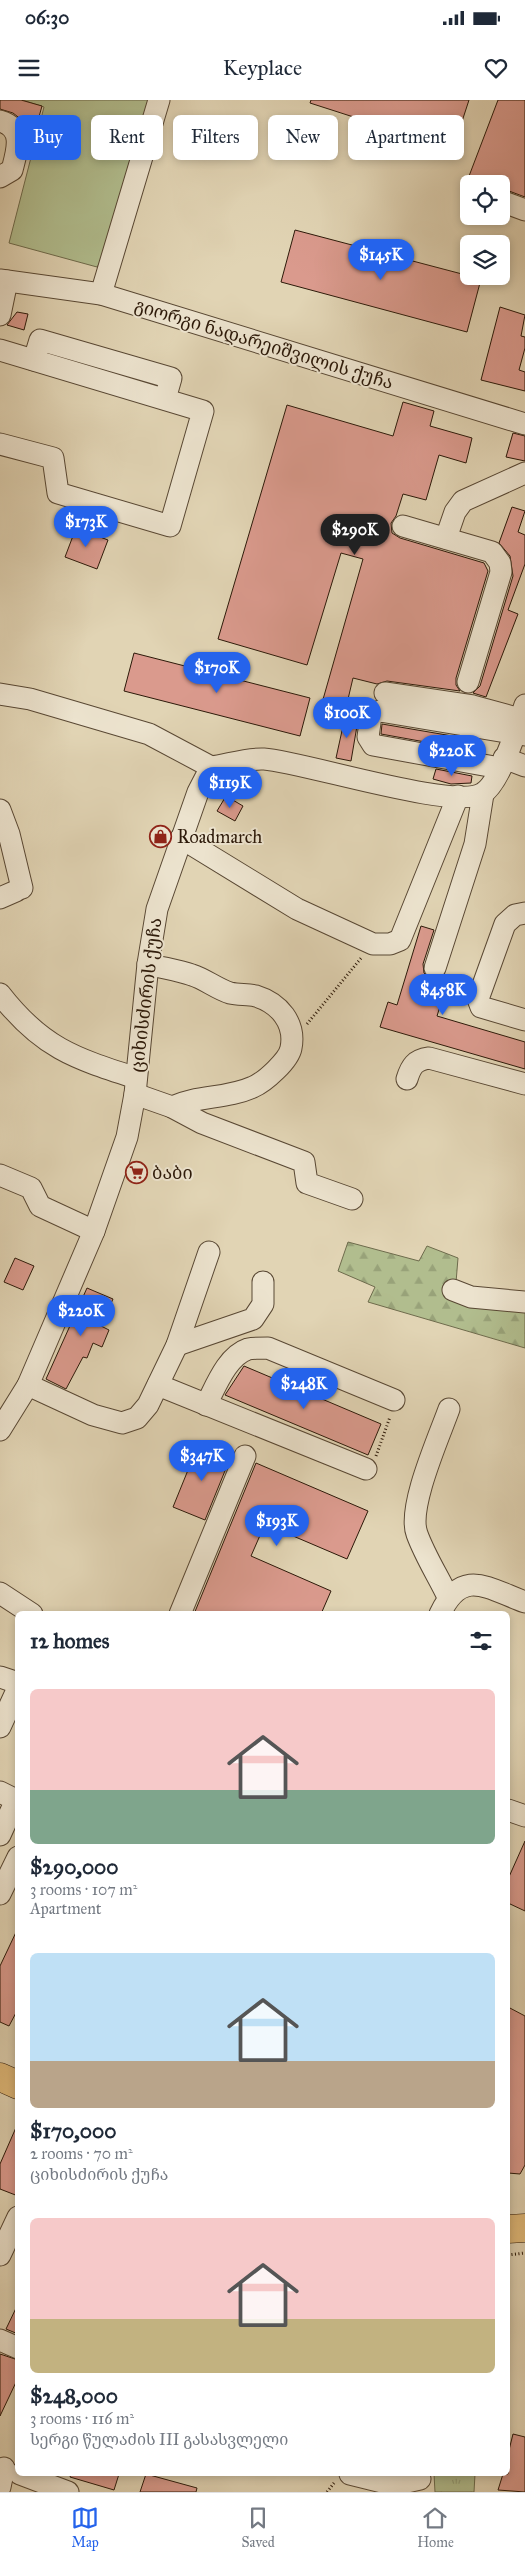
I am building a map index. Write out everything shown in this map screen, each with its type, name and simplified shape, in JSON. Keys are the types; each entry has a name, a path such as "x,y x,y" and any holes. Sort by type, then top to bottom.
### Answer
{"main road":[{"path":"510,2229 525,2228"}],"street":[{"path":"101,294 159,100"},
{"path":"0,121 8,123 15,130 19,145 12,170 0,177"},
{"path":"510,204 525,210"},
{"path":"0,315 4,281"},
{"name":"გიორგი ნადარეიშვილის ქუჩა","path":"4,281 101,294 525,424"},
{"path":"0,350 203,411 170,526 58,493 53,458 0,444"},
{"path":"446,538 455,512 463,500 525,473"},
{"path":"403,526 492,552 500,563 501,572 468,682"},
{"path":"385,693 473,706 521,723"},
{"path":"0,694 30,699 149,734 211,767 263,759 428,794 470,797 483,794 493,784 521,723"},
{"path":"521,723 380,711 371,715 368,737 373,745 525,766"},
{"name":"ციხისძირის ქუჩა","path":"0,1430 6,1406 28,1385 94,1231 127,1137 135,1086 148,964 157,909 198,792 211,767"},
{"path":"435,968 475,844 483,794"},
{"path":"181,838 297,909 373,944 390,944 400,940 458,796"},
{"path":"0,810 9,834 13,892"},
{"path":"525,913 515,915 505,924 478,999 481,1006 525,1020"},
{"path":"148,964 192,975 230,993 257,996 276,1005 288,1020 292,1042 290,1056 255,1087 227,1095 186,1101 172,1107"},
{"path":"0,994 14,1012 42,1039 80,1060 135,1086 202,1123 304,1162 307,1183 352,1199"},
{"path":"407,1079 410,1067 418,1059 429,1058 525,1084"},
{"path":"0,1175 31,1188 40,1206 94,1231"},
{"path":"28,1385 93,1415 122,1423 137,1418 148,1405 177,1345 209,1252"},
{"path":"177,1345 254,1319 263,1304 263,1282"},
{"path":"453,1290 471,1297 525,1302"},
{"path":"206,1404 222,1374 232,1361 248,1350 268,1348 394,1400"},
{"path":"158,1384 366,1469"},
{"path":"449,1409 419,1494 414,1516 416,1533 444,1605 462,1586 477,1584 525,1602"},
{"path":"181,1611 245,1456"},
{"path":"0,1593 27,1611"},
{"path":"0,1677 15,1682"},
{"path":"0,1727 15,1694"},
{"path":"0,1792 15,1800"},
{"path":"15,1802 0,1837 15,1845"},
{"path":"510,1811 525,1816"},
{"path":"7,1892 15,1867"},
{"path":"0,2255 15,2223"},
{"path":"0,2340 15,2347"},
{"path":"17,2476 68,2492"},
{"path":"358,2476 394,2485 420,2481"}],"path":[{"path":"292,1042 373,944"},
{"path":"366,1469 375,1458 387,1429 394,1400"},
{"path":"510,2255 525,2253"},
{"path":"327,2492 330,2488"}],"green space":[{"path":"22,100 152,100 147,115 91,115 91,160 134,160 105,256 97,267 9,243 30,160 81,160 81,115 42,115 44,107"},
{"path":"348,1242 419,1261 427,1246 458,1258 455,1295 525,1309 525,1348 368,1302 375,1287 338,1271"},
{"path":"434,2476 475,2476 474,2492 435,2492"}],"building":[{"path":"0,100 21,100 42,106 40,115 16,115 0,109"},
{"path":"311,100 469,100 464,115 348,115 310,103"},
{"path":"498,100 525,100 525,197 510,191 510,175 469,175"},
{"path":"295,230 460,273 460,285 479,285 467,332 281,282"},
{"path":"500,307 525,315 521,336 525,337 525,348 519,370 525,372 525,391 481,380"},
{"path":"17,312 28,314 24,330 7,325"},
{"path":"403,402 434,411 430,426 472,438 466,463 439,455 426,500 403,494 396,516 391,523 392,533 400,538 484,563 488,571 456,678 456,685 460,691 387,681 377,684 353,678 344,716 320,710 363,559 341,553 307,665 218,639 287,405 393,436"},
{"path":"513,433 525,436 525,461 506,457"},
{"path":"512,507 525,511 518,532 525,535 525,564 508,610 518,614 486,697 473,693 480,686 513,576 510,556 499,543"},
{"path":"76,528 108,540 97,569 65,557"},
{"path":"134,653 310,698 300,736 124,691"},
{"path":"345,717 358,720 351,761 336,758"},
{"path":"382,724 476,740 475,751 381,734"},
{"path":"436,769 472,776 471,783 451,784 433,779"},
{"path":"226,796 243,806 235,821 217,811"},
{"path":"421,926 434,930 423,964 424,973 432,980 441,979 448,981 437,1016 525,1042 525,1069 380,1027 388,1002 397,1005"},
{"path":"15,1258 34,1266 23,1290 4,1282"},
{"path":"87,1288 113,1299 101,1326 109,1330 102,1347 93,1343 87,1358 83,1357 66,1389 46,1379"},
{"path":"244,1366 381,1424 368,1455 225,1395"},
{"path":"199,1443 231,1456 205,1520 173,1507"},
{"path":"256,1463 368,1511 347,1559 265,1524 251,1556 331,1591 322,1611 195,1611"},
{"path":"525,1841 525,1911 510,1904 510,1875"},
{"path":"15,1934 15,2015 9,2026 0,2022 0,1966"},
{"path":"510,2008 525,2016 525,2165 520,2174 510,2173"},
{"path":"15,2130 15,2195 0,2189 0,2164"},
{"path":"15,2310 15,2333 6,2329"},
{"path":"0,2354 15,2359 15,2384 0,2416"},
{"path":"513,2434 525,2437 525,2492 498,2490 502,2476 510,2476 510,2446"},
{"path":"70,2476 118,2476 114,2490"},
{"path":"145,2476 153,2476 197,2488 196,2492 140,2492"}],"place":[{"name":"Roadmarch","path":"161,837"},
{"name":"ბაბი","path":"136,1173"}]}
